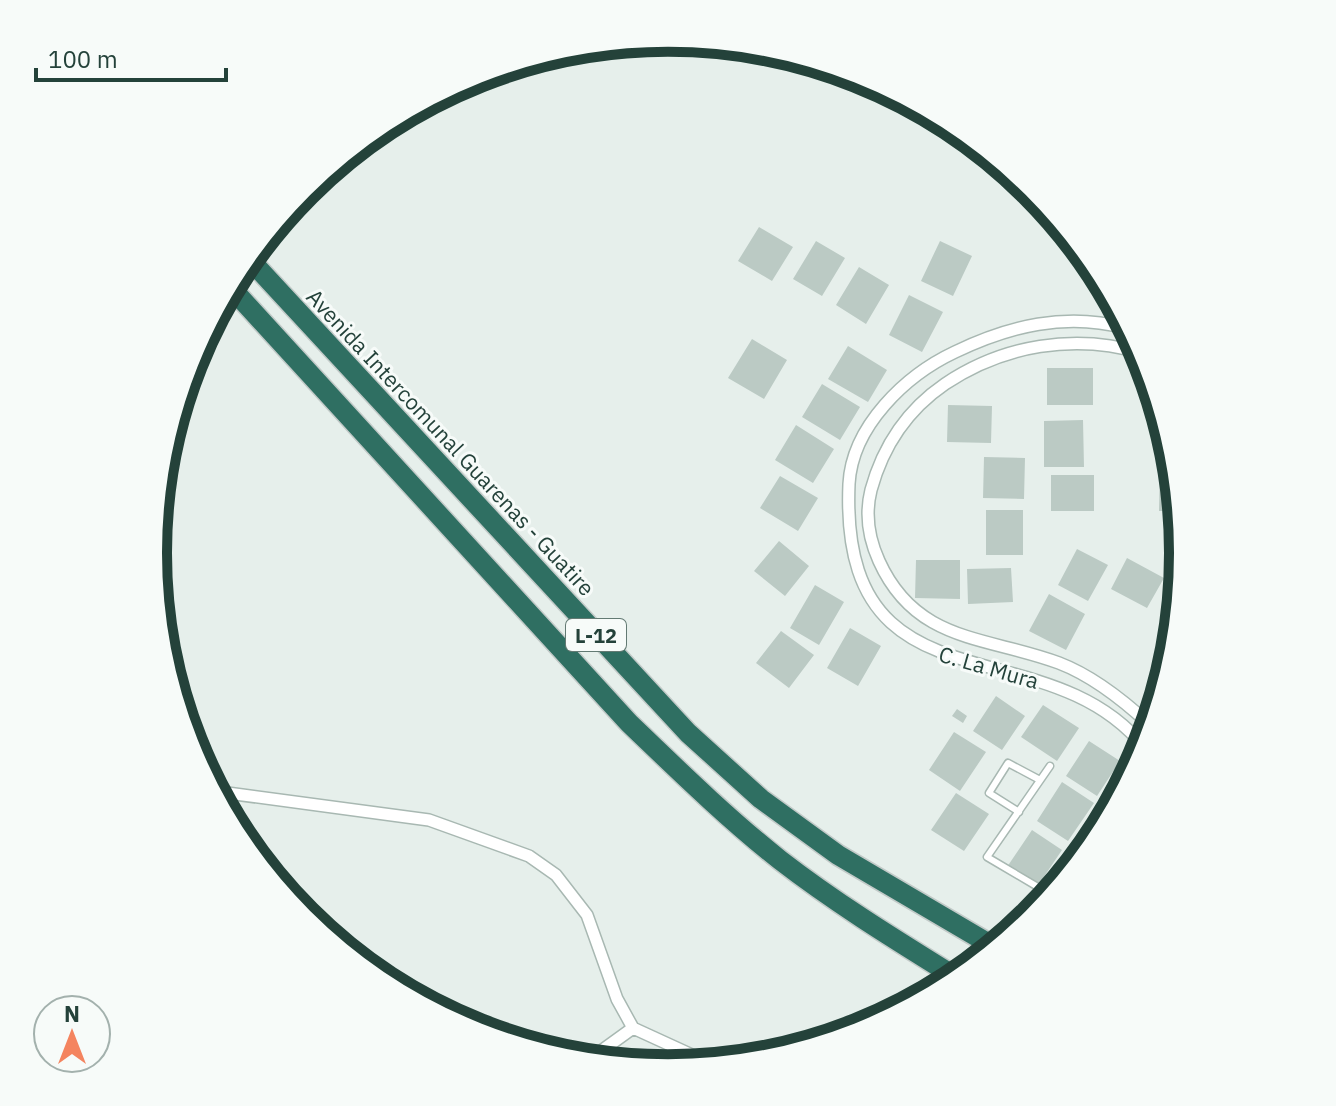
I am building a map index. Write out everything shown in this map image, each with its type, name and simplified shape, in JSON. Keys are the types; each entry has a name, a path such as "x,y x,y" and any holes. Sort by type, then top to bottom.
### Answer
{"highway":[{"name":"Avenida Intercomunal Guarenas - Guatire","path":"257,267 688,733 761,799 838,855 984,941"},
{"name":"L-12","path":"238,295 629,723 780,860 879,930 945,971"}],"street":[{"name":"C. La Mura","path":"1115,327 1057,321 1031,325 972,344 930,366 881,409 865,433 850,479 849,504 853,554 864,584 900,631 947,657 1014,673 1076,696 1105,711 1134,737"},
{"path":"1126,350 1099,344 1061,343 1024,349 964,371 915,409 883,452 869,499 869,528 873,549 887,579 903,601 924,619 949,632 1062,664 1124,701 1141,717"},
{"path":"229,793 402,814 446,825 529,856 556,875 587,915 617,999 633,1028 688,1053"},
{"path":"603,1050 633,1028"}],"lane":[{"path":"1019,812 989,793 1008,763 1040,780"},
{"path":"1040,888 987,857 1050,766"}],"building":[{"path":"759,227 793,247 772,281 738,261"},
{"path":"816,241 845,258 822,296 793,279"},
{"path":"940,241 972,256 953,296 921,281"},
{"path":"859,267 889,285 866,324 836,305"},
{"path":"909,295 943,312 922,352 889,335"},
{"path":"752,339 787,360 764,399 728,378"},
{"path":"848,346 887,370 868,402 828,379"},
{"path":"1047,368 1093,368 1093,405 1047,405"},
{"path":"822,384 860,407 840,440 802,417"},
{"path":"948,405 992,406 991,443 947,442"},
{"path":"1083,420 1084,467 1044,467 1044,421"},
{"path":"796,425 834,449 813,483 775,460"},
{"path":"984,457 1025,458 1024,499 983,498"},
{"path":"1160,467 1161,467 1167,511 1159,511"},
{"path":"1051,475 1094,475 1094,511 1051,511"},
{"path":"780,476 818,498 798,531 760,508"},
{"path":"986,510 1023,510 1023,555 986,555"},
{"path":"779,541 809,566 785,596 754,571"},
{"path":"1077,549 1108,565 1088,601 1058,585"},
{"path":"1127,558 1164,578 1147,608 1111,589"},
{"path":"916,560 960,560 960,599 915,598"},
{"path":"1011,568 1013,602 968,604 967,569"},
{"path":"815,585 844,602 819,645 790,628"},
{"path":"1049,594 1085,614 1066,650 1029,631"},
{"path":"850,628 881,646 858,686 827,668"},
{"path":"781,631 814,655 789,688 756,663"},
{"path":"996,696 1025,716 1002,750 973,731"},
{"path":"1043,705 1079,728 1057,761 1021,737"},
{"path":"957,709 967,716 963,723 952,716"},
{"path":"954,732 986,752 960,791 929,770"},
{"path":"1089,741 1120,761 1097,796 1066,776"},
{"path":"1062,782 1094,803 1068,841 1037,821"},
{"path":"956,793 989,814 964,851 931,830"},
{"path":"1032,830 1062,850 1037,887 1007,867"}]}
